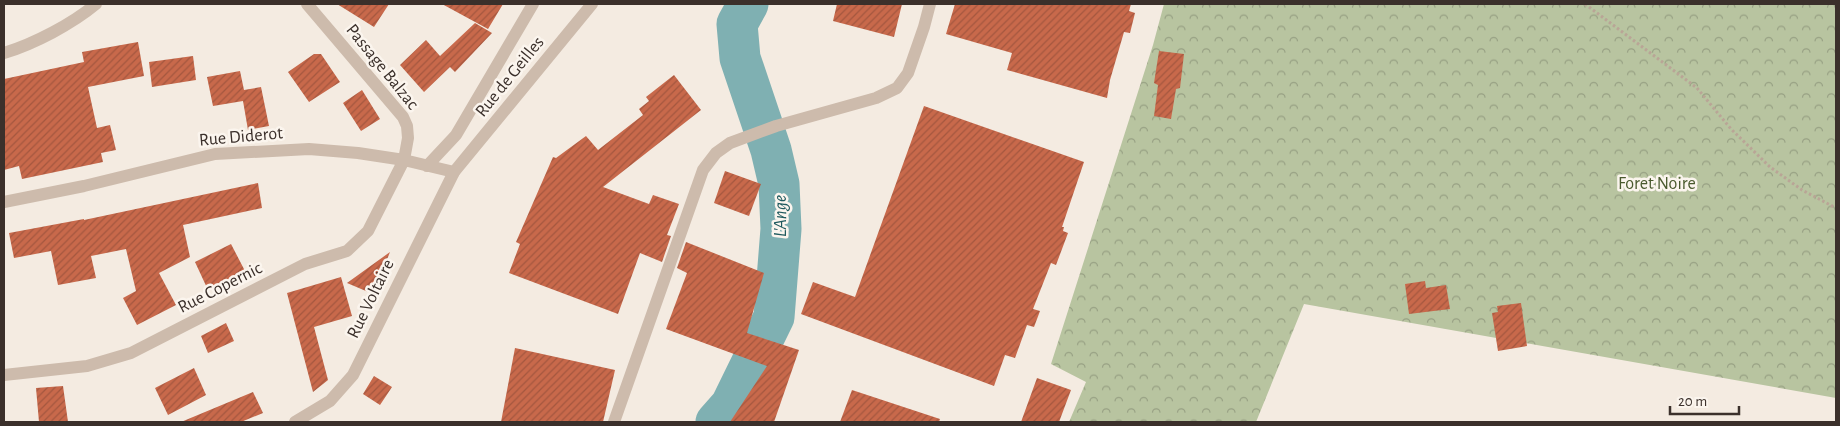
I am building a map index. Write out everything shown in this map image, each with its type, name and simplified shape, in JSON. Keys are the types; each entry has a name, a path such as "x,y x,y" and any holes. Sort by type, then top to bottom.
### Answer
{"street":[{"path":"4,53 80,18 96,4"},
{"name":"Passage Balzac","path":"306,4 403,117 407,126 408,138 404,160"},
{"path":"427,166 456,135 533,4"},
{"name":"Rue de Geilles","path":"454,172 592,4"},
{"path":"614,422 703,170 716,154 730,143 776,126 876,98 897,88 908,73 930,4"},
{"name":"Rue Diderot","path":"4,202 84,186 215,154 309,149 358,152 404,160 454,172"},
{"name":"Rue Copernic","path":"4,375 88,366 130,353 305,264 347,251 368,231 404,160"},
{"name":"Rue Voltaire","path":"295,422 330,401 353,375 454,172"}],"path":[{"path":"1585,4 1697,88 1731,129 1770,167 1802,190 1836,208"}],"green space":[{"name":"Foret Noire","path":"1164,4 1836,4 1836,398 1304,304 1256,422 1069,422 1086,382 1051,364 1153,45"}],"building":[{"path":"337,4 389,4 374,27"},
{"path":"442,4 503,4 488,29"},
{"path":"837,4 902,4 894,37 833,21"},
{"path":"955,4 1131,4 1129,11 1135,13 1130,33 1124,32 1110,80 1107,98 1007,70 1012,53 946,34"},
{"path":"475,23 492,33 455,72 450,67 424,92 400,65 426,40 440,56"},
{"path":"138,42 144,76 88,87 97,128 110,125 116,150 101,153 103,162 22,179 19,166 4,170 4,79 84,62 82,52"},
{"path":"1159,51 1184,54 1180,88 1176,89 1171,119 1154,116 1158,85 1154,83"},
{"path":"314,54 321,54 340,82 309,102 288,72"},
{"path":"193,56 196,80 152,87 149,62"},
{"path":"240,71 244,90 261,87 269,126 248,130 243,101 213,106 207,77"},
{"path":"674,75 701,110 603,187 649,204 653,195 679,204 667,235 671,236 662,262 640,253 618,314 509,273 520,244 516,242 553,157 556,158 586,136 598,150 643,115 639,109 649,101 646,97"},
{"path":"362,90 380,119 361,131 343,103"},
{"path":"924,106 1084,162 1062,227 1064,227 1063,231 1068,233 1056,265 1051,263 1033,309 1040,311 1034,327 1027,325 1015,358 1005,355 994,386 801,314 813,282 855,297"},
{"path":"725,171 761,184 749,216 714,203"},
{"path":"258,183 262,208 183,225 190,257 159,273 176,305 137,325 123,298 136,291 126,249 91,256 96,278 58,285 51,251 14,258 9,233 84,220"},
{"path":"686,242 764,273 747,333 799,350 774,422 730,422 767,366 666,329 687,273 677,268"},
{"path":"231,244 245,271 208,290 195,262"},
{"path":"390,252 373,294 347,283"},
{"path":"341,277 352,316 314,327 328,380 313,392 287,293"},
{"path":"1425,281 1426,288 1446,285 1450,309 1409,314 1405,284"},
{"path":"1521,303 1527,346 1498,351 1492,313 1498,312 1497,306"},
{"path":"226,323 234,341 208,353 201,336"},
{"path":"515,348 615,370 603,422 501,422"},
{"path":"194,368 206,395 168,415 155,388"},
{"path":"374,376 392,387 380,405 363,394"},
{"path":"1037,378 1071,390 1059,422 1021,422"},
{"path":"63,386 68,422 39,422 36,388"},
{"path":"852,390 940,419 939,422 840,422"},
{"path":"253,392 263,413 241,422 181,422"}],"waterway":[{"name":"L'Ange","path":"716,422 731,405 774,317 781,229 779,184 771,150 740,58 737,24 748,4"}]}
